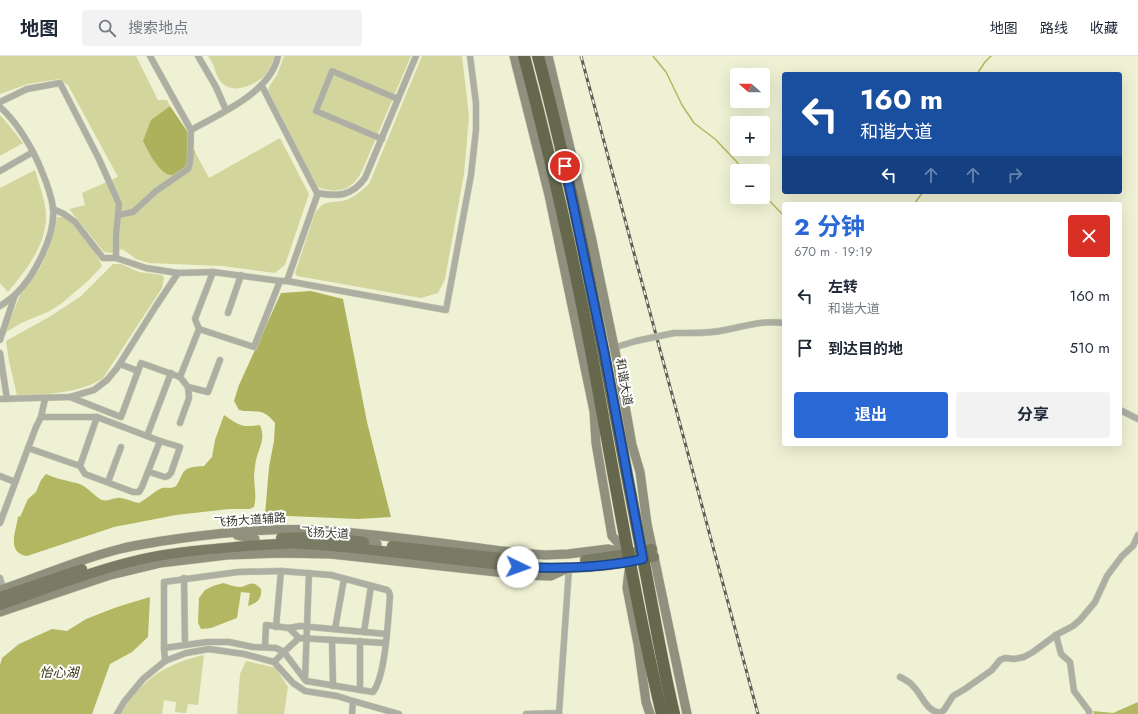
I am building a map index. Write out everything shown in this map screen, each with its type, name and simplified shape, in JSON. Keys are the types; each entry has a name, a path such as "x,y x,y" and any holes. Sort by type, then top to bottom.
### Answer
{"highway":[{"path":"524,56 569,242 640,616 662,714"},
{"name":"和谐大道","path":"538,56 581,237 648,554 674,714"}],"main road":[{"name":"飞扬大道","path":"3,596 123,557 197,544 255,539 298,537 343,539 546,562 629,558"},
{"name":"飞扬大道","path":"3,596 50,588 88,574 130,562 198,550 269,544 298,544 358,548 518,567 569,568 648,554"}],"street":[{"path":"118,215 133,212 156,191 188,169 190,163 192,145 191,130 150,56"},
{"path":"198,56 216,87 226,110"},
{"path":"191,130 243,100 262,86 270,76 278,56"},
{"path":"318,193 334,196 344,194 355,190 365,178 416,56"},
{"path":"53,209 64,214 75,222 103,258 116,258 146,268 178,273 213,272 287,281 446,310 471,175 476,130 476,103 470,56"},
{"path":"514,56 549,195 594,411 596,443 612,536 608,549"},
{"path":"548,56 591,236 613,348 617,361 632,445 640,472 648,554 688,714"},
{"path":"382,139 316,110 332,71 398,99"},
{"path":"0,102 27,89 60,84 112,185 119,204 116,235 116,258"},
{"path":"262,86 318,193 287,281"},
{"path":"0,107 14,121 28,141 47,183 53,209 52,224 47,243 37,266 15,295 0,306"},
{"path":"0,171 33,152"},
{"path":"180,377 199,329 195,319 213,272"},
{"path":"0,399 45,399 70,397 94,390 107,380 120,364 178,273"},
{"path":"228,313 241,275"},
{"path":"199,329 254,347 280,281"},
{"path":"0,340 15,295"},
{"path":"613,348 636,341 674,333 702,333 725,330 750,324 774,321 782,323"},
{"path":"0,353 7,399"},
{"path":"188,387 208,392 220,360"},
{"path":"70,397 121,416 141,363 180,377 188,387 189,398 180,423"},
{"path":"120,364 138,371"},
{"path":"147,436 171,373"},
{"path":"0,523 41,417 45,399"},
{"path":"1122,411 1138,419"},
{"path":"41,417 97,417 180,447 168,476 165,478 149,472"},
{"path":"80,466 97,417"},
{"path":"28,448 80,466 84,474 133,492 139,492 149,472 160,441"},
{"path":"108,482 121,447"},
{"path":"0,476 15,482"},
{"name":"飞扬大道辅路","path":"3,596 78,562 120,549 228,532 280,529 315,530 354,533 519,553 568,554 608,549 629,558"},
{"path":"298,537 315,530"},
{"path":"228,532 255,539"},
{"path":"354,533 377,544"},
{"path":"900,677 913,686 928,707 934,712 940,713 944,710 953,696 992,670 1000,660 1005,658 1014,659 1024,657 1056,635 1073,626 1095,602 1107,576 1122,556 1133,546 1138,535"},
{"path":"612,536 629,558 627,588 638,644 646,702 650,714"},
{"path":"269,544 292,553"},
{"path":"331,554 358,548"},
{"path":"0,612 110,575 160,564 227,555 292,553 331,554 523,575 552,576 569,568 559,713 526,714"},
{"path":"62,576 78,562"},
{"path":"110,575 130,562"},
{"path":"276,627 281,571"},
{"path":"164,648 207,642 229,642 254,647 276,648 284,652 306,681 372,692 377,686 382,666 390,596 389,592 331,575 281,571 238,572 184,578 164,582 164,648 165,661"},
{"path":"305,680 309,573"},
{"path":"0,578 3,596"},
{"path":"184,578 185,644"},
{"path":"334,629 344,579"},
{"path":"50,588 75,586"},
{"path":"364,632 371,586"},
{"path":"265,647 266,625 288,628 307,626 386,634"},
{"path":"288,628 299,638 385,643"},
{"path":"1056,635 1061,654 1070,662 1074,692 1089,714"},
{"path":"274,662 299,638"},
{"path":"332,640 333,686"},
{"path":"360,641 360,690"},
{"path":"117,714 124,702 143,679 165,661 186,653 209,649 244,654 274,662 293,683 305,690 337,696 399,714"},
{"path":"352,714 354,701"}],"shaded area":[{"path":"0,56 136,56 158,100 167,100 170,106 151,120 191,171 195,152 209,178 280,138 309,194 285,265 275,273 222,266 149,263 136,259 122,249 112,253 104,252 69,209 85,205 82,193 118,177 68,85 59,79 28,84 0,94"},
{"path":"208,56 274,56 270,68 262,78 253,84 242,88 231,88 219,80 211,59"},
{"path":"284,56 411,56 362,171 354,183 349,187 331,190 317,187 268,90 277,75"},
{"path":"422,56 462,56 469,116 464,174 445,279 438,293 421,298 297,276 295,273 315,213 322,205 329,202 346,200 369,184"},
{"path":"170,106 187,131 195,152 191,171 176,175 167,174 159,168 143,141 151,120"},
{"path":"0,115 23,143 0,156"},
{"path":"35,170 45,205 46,216 43,237 34,257 8,292 0,283 0,188"},
{"path":"57,217 64,217 75,227 91,247 102,266 89,280 62,303 50,311 21,323 5,333 20,295 40,268 48,251"},
{"path":"113,264 121,264 139,272 162,275 164,278 162,288 103,378 94,383 73,390 50,394 17,396 6,341 49,317 80,297"},
{"path":"311,291 343,299 367,422 391,517 358,519 265,515 269,467 274,441 275,423 262,412 239,410 234,401 239,385 281,293"},
{"path":"204,655 198,705 188,704 186,713 175,712 176,702 164,700 162,714 121,714 146,682 166,668 191,658"},
{"path":"246,661 276,668 288,687 284,714 237,714 240,674"}],"water":[{"path":"224,415 240,425 260,425 262,440 256,458 254,475 254,507 249,509 229,509 176,515 114,527 27,556 20,554 16,550 14,540 18,516 20,517 28,499 36,492 41,480 46,474 82,485 102,500 121,498 139,503 160,489 172,488 176,486 183,472 188,468 204,466 212,457 215,440"},
{"path":"223,583 240,587 255,584 261,589 260,598 248,606 250,593 241,592 237,618 211,628 201,629 198,623 199,598 205,590"},
{"name":"怡心湖","path":"150,597 148,637 132,652 110,664 92,714 0,714 0,665 2,658 19,644 52,629 67,631 86,619 117,607"},
{"path":"1138,702 1138,714 1094,714 1093,711 1113,713"}],"waterway":[{"path":"653,56 666,72 682,105 694,123 715,139 738,164"},
{"path":"978,72 991,56"},
{"path":"916,202 922,194"},
{"path":"770,201 782,214"}],"railway":[{"path":"581,56 758,714"}],"route":[{"path":"518,567 569,568 630,562 643,559 604,351 565,166"}]}
